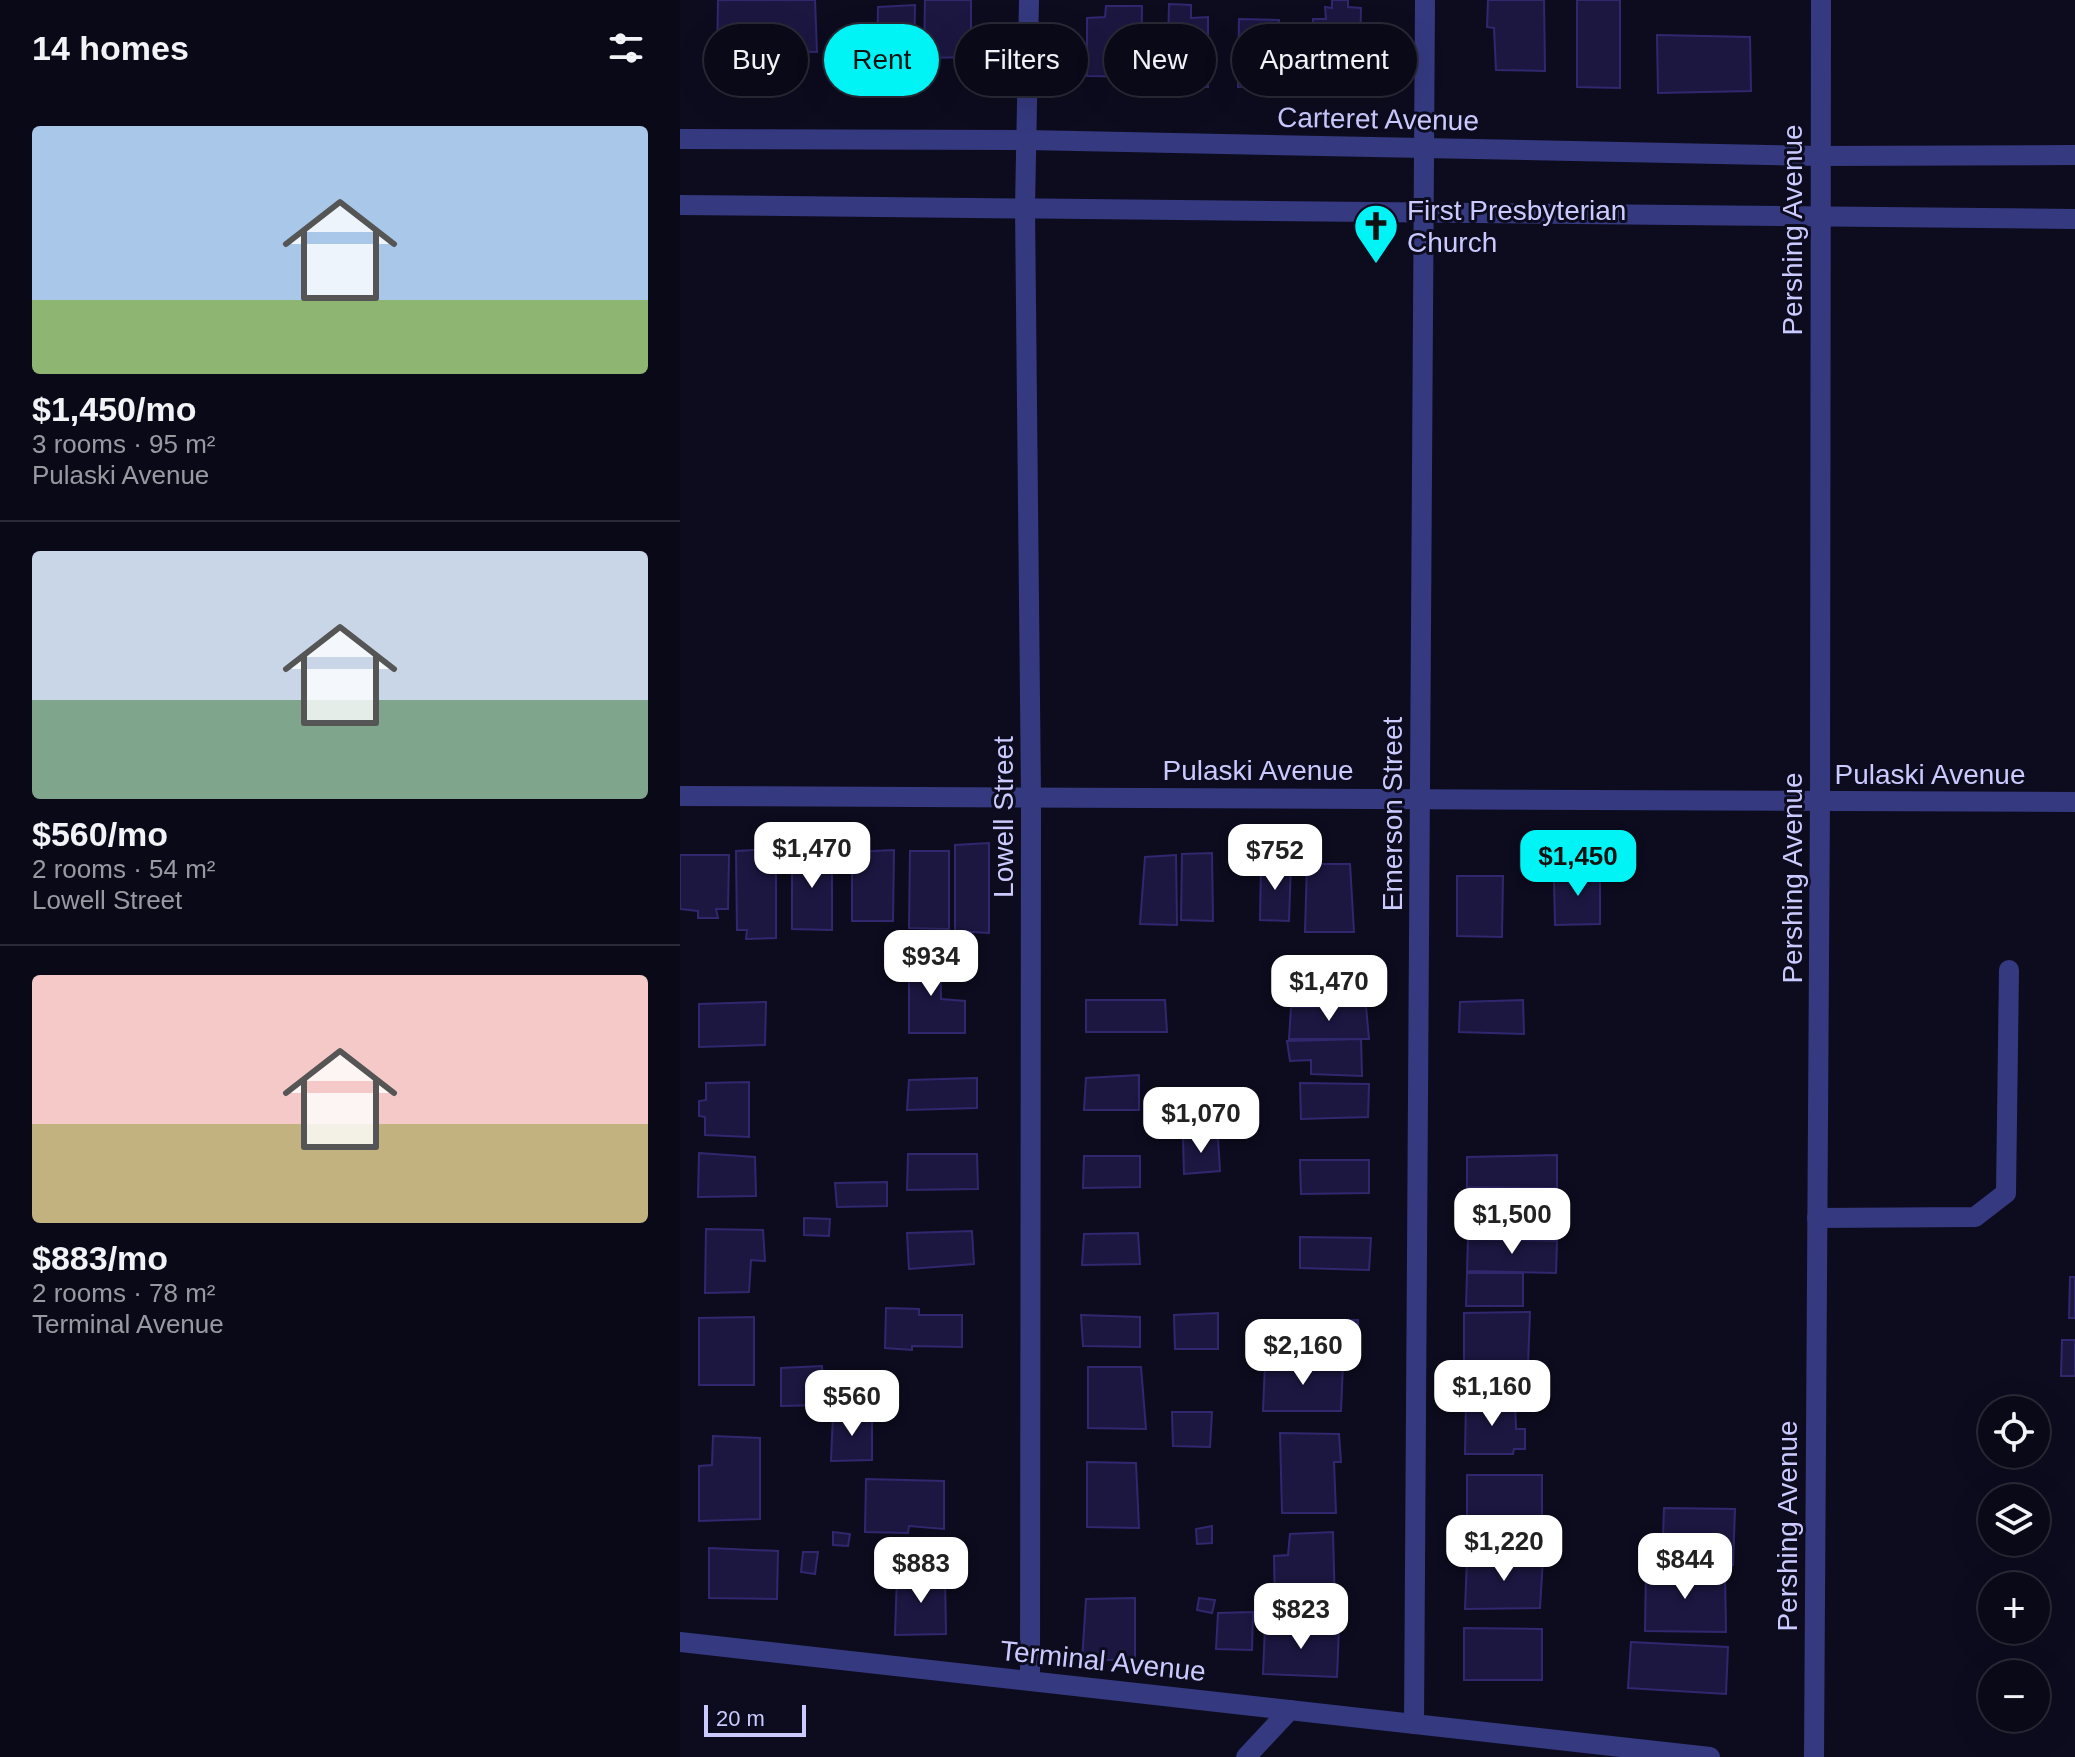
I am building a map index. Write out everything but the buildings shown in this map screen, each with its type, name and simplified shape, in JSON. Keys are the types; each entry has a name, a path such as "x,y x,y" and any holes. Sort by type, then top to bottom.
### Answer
{"street":[{"name":"Lowell Street","path":"1029,0 1025,207 1031,797 1030,1681"},
{"name":"Emerson Street","path":"1414,1724 1425,0"},
{"name":"Pershing Avenue","path":"1814,1757 1821,0"},
{"name":"Carteret Avenue","path":"680,139 1027,140 1820,156 2075,155"},
{"path":"680,205 2075,219"},
{"name":"Pulaski Avenue","path":"680,796 2075,802"},
{"path":"1817,1218 1975,1217 2006,1193 2009,970"},
{"name":"Terminal Avenue","path":"680,1642 1710,1757"},
{"path":"1246,1757 1290,1710"}],"place":[{"name":"First Presbyterian Church","path":"1376,265"}]}
